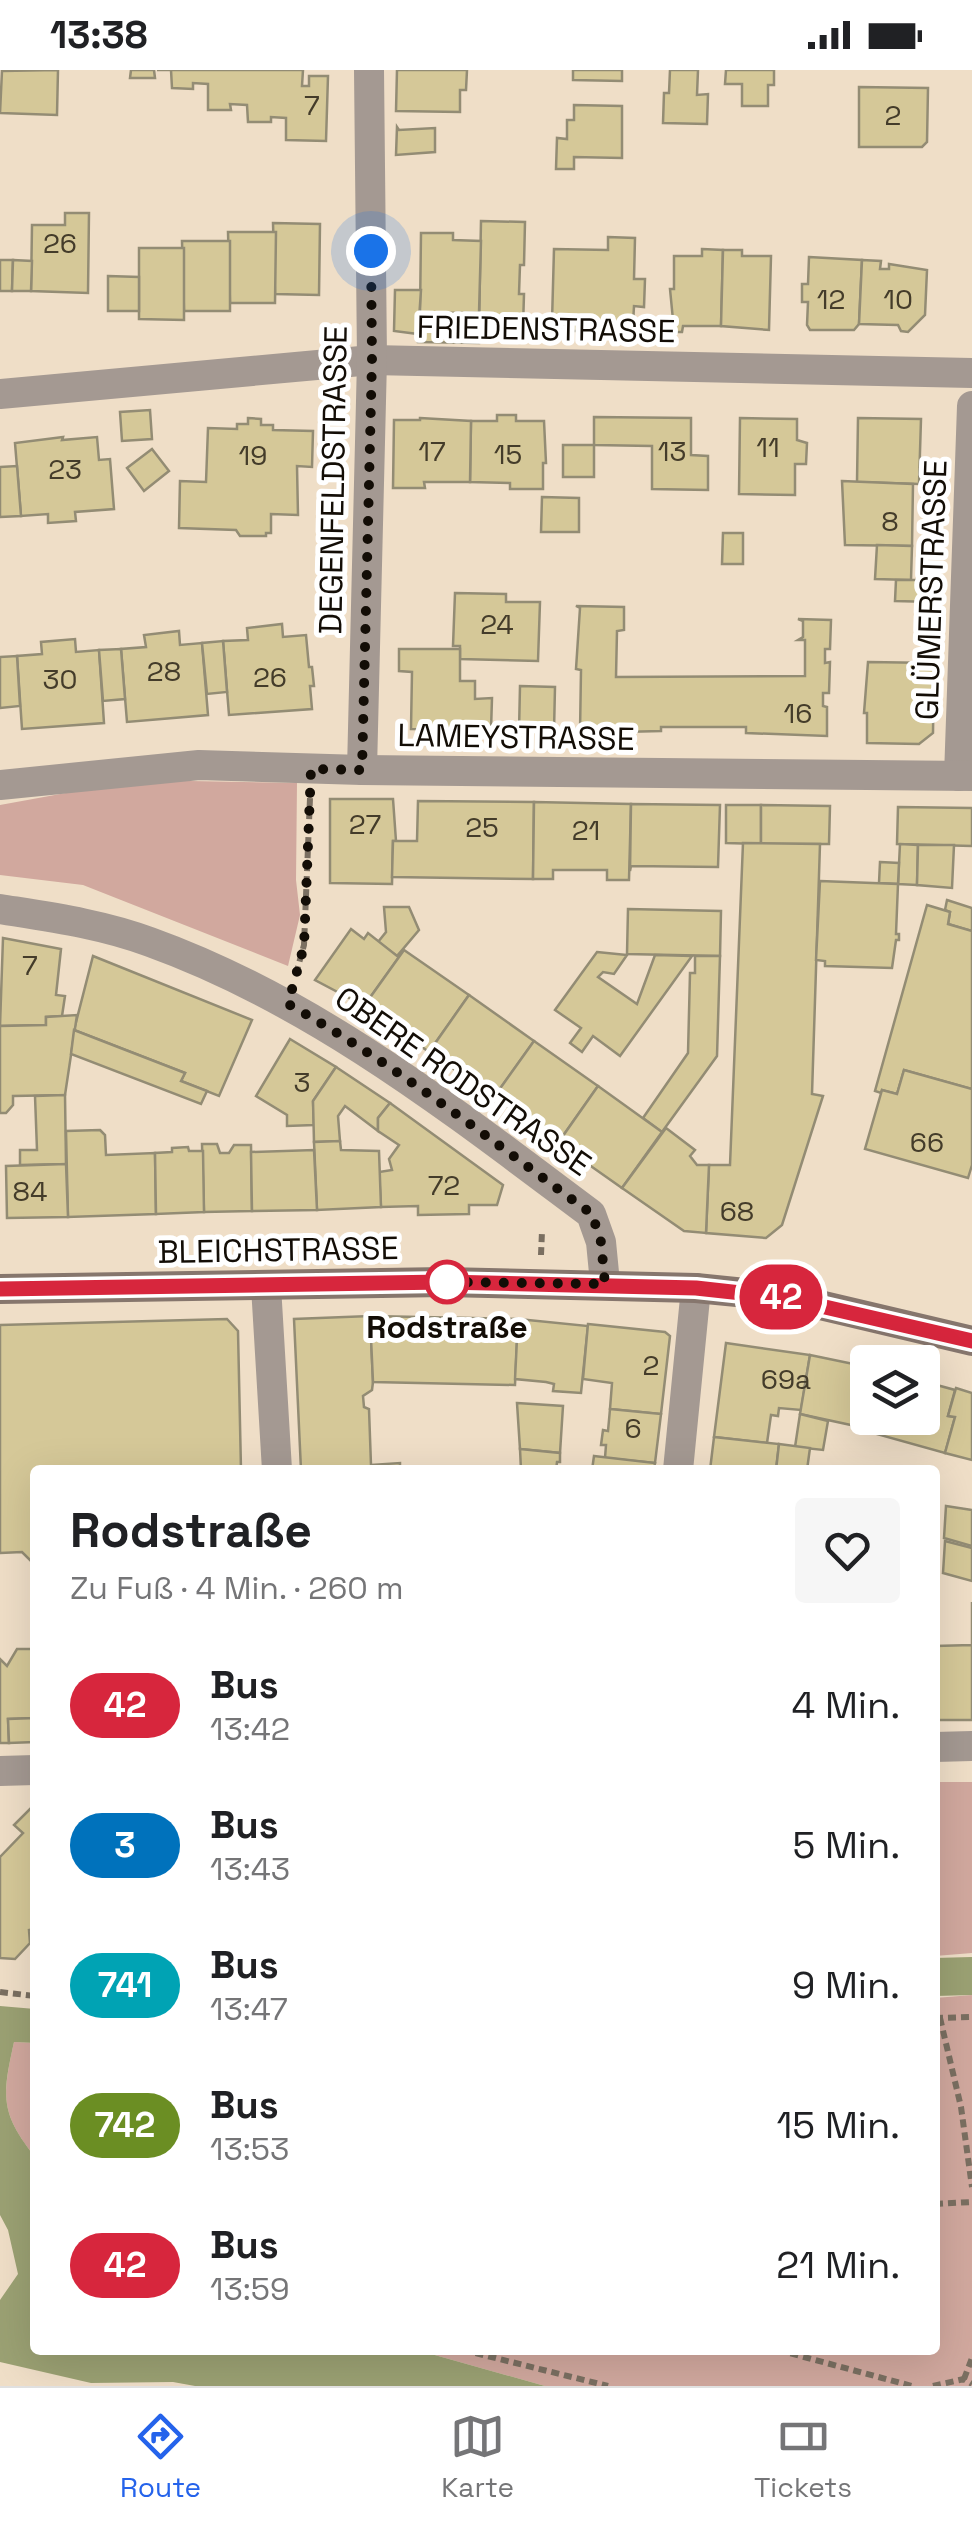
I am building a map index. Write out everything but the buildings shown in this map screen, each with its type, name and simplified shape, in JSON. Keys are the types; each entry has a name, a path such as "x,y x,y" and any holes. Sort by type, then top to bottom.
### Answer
{"street":[{"name":"DEGENFELDSTRASSE","path":"362,770 372,360 370,70"},
{"name":"FRIEDENSTRASSE","path":"0,394 372,360 972,372"},
{"name":"GLÜMERSTRASSE","path":"966,776 972,406"},
{"name":"LAMEYSTRASSE","path":"0,785 199,764 362,770 966,776"},
{"name":"OBERE RODSTRASSE","path":"0,909 65,919 146,940 210,966 321,1022 592,1214 601,1242 605,1284"},
{"name":"BLEICHSTRASSE","path":"0,1289 605,1284 696,1288 786,1298 972,1341"},
{"path":"266,1286 277,1465"},
{"path":"678,1465 696,1288"},
{"path":"940,1747 972,1746"},
{"path":"0,1770 30,1770"}],"path":[{"path":"288,1004 304,946 311,769"},
{"path":"0,1992 30,1995"},
{"path":"940,2018 972,2017"},
{"path":"940,2029 961,2107 972,2188"},
{"path":"940,2204 972,2202"},
{"path":"483,2355 608,2386"},
{"path":"797,2355 912,2386"},
{"path":"964,2379 972,2358"},
{"path":"932,2386 964,2379 972,2384"}],"shaded area":[{"path":"137,780 297,783 296,880 300,915 288,966 83,885 0,875 0,805"},
{"path":"940,1782 972,1782 972,1953 940,1956"},
{"path":"972,1995 972,2386 545,2386 435,2355 940,2355 940,1998"},
{"path":"0,2006 30,2009 30,2043 14,2042 6,2091 10,2116 30,2150 30,2355 435,2355 545,2386 91,2383 0,2362 0,2300 18,2274 8,2230 0,2215"},
{"path":"14,2042 30,2043 30,2150 10,2116 7,2077"}],"waterway":[{"path":"940,1977 972,1976"}],"bus line":[{"name":"42","path":"0,1289 444,1282 696,1288 786,1298 972,1341"}],"place":[{"name":"Rodstraße","path":"447,1282"}],"route":[{"path":"371,251 362,770 311,769 304,946 288,1004 321,1022 434,1100 592,1214 601,1242 605,1284 447,1282"}]}
